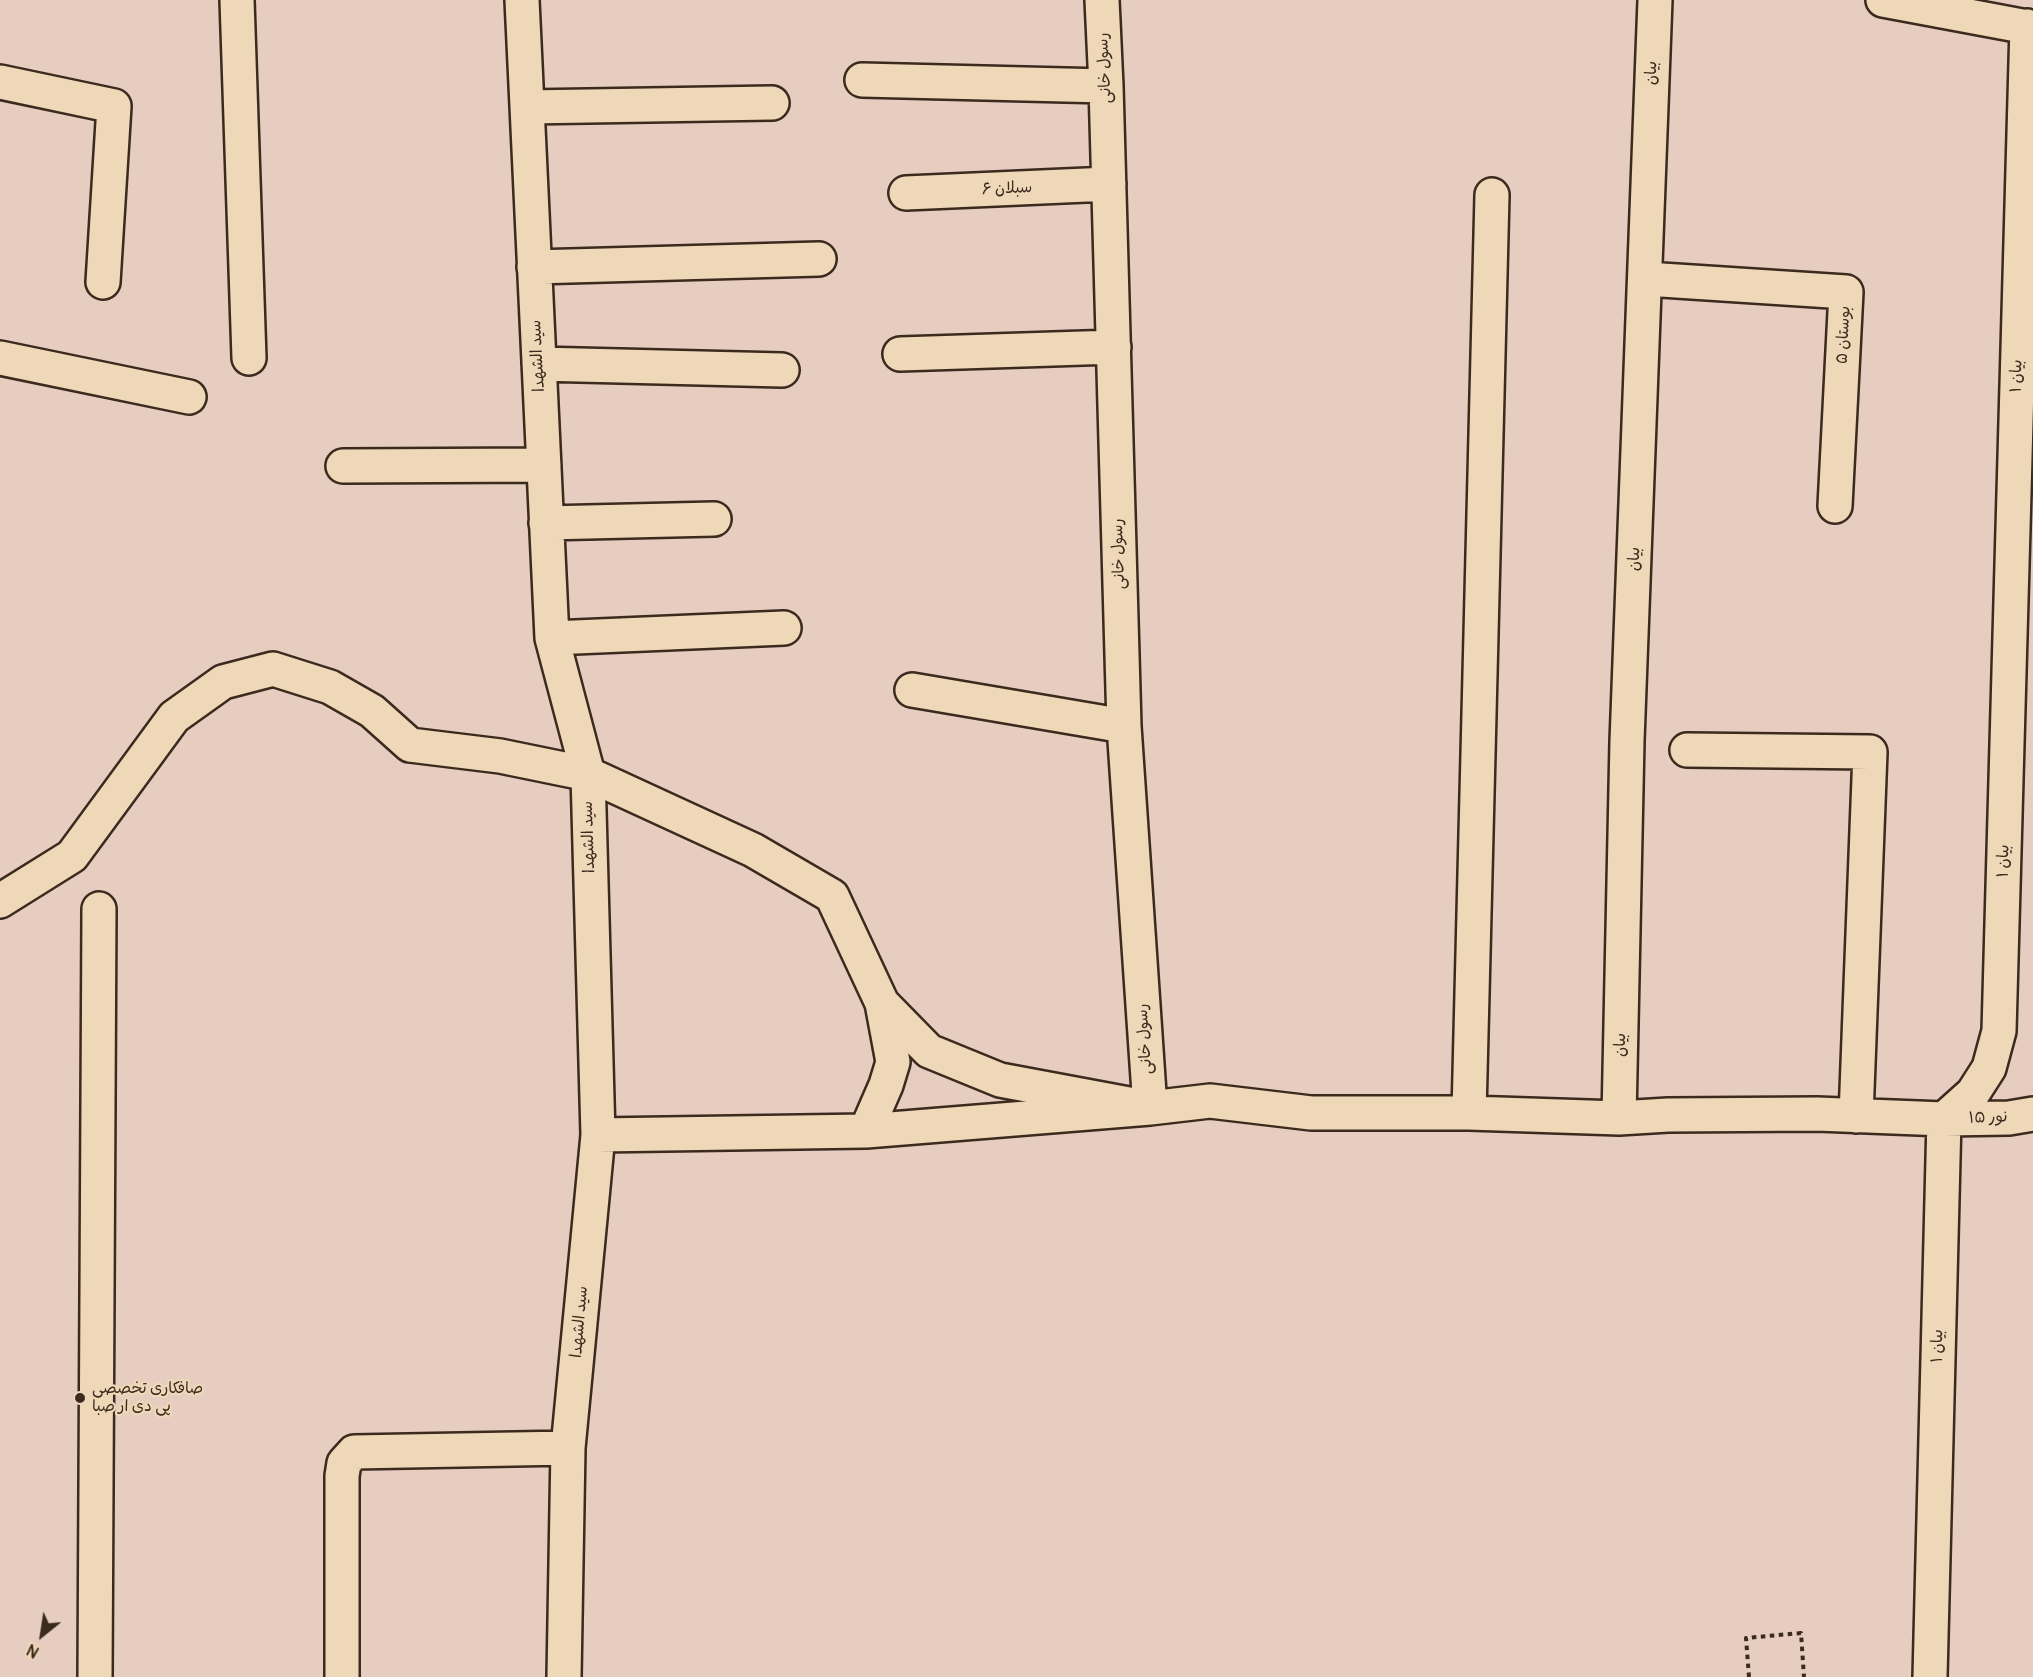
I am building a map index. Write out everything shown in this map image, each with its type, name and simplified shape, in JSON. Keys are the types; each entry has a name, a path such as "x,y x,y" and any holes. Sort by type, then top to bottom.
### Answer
{"street":[{"path":"237,0 249,358"},
{"name":"سید الشهدا","path":"522,0 552,638 588,774 598,1135 568,1449 564,1677"},
{"name":"رسول خانی","path":"1102,0 1124,726 1149,1108"},
{"name":"بیان","path":"1619,1118 1627,741 1655,0"},
{"path":"1899,2 2030,27"},
{"name":"بیان ۱","path":"1930,1677 1944,1119 1973,1093 1989,1068 1999,1031 2030,27"},
{"path":"862,80 1106,86"},
{"path":"0,82 114,106 103,282"},
{"path":"527,107 772,104"},
{"name":"سبلان ۶","path":"906,193 1109,184"},
{"path":"1469,1113 1492,195"},
{"path":"534,267 819,259"},
{"name":"بوستان ۵","path":"1646,279 1846,292 1835,506"},
{"path":"900,354 1114,347"},
{"path":"0,358 189,397"},
{"path":"539,364 782,370"},
{"path":"343,466 544,465"},
{"path":"546,523 714,519"},
{"path":"552,638 784,628"},
{"path":"0,901 72,856 174,717 223,682 273,669 330,687 372,711 410,745 501,756 588,774 753,850 832,896 882,1003 893,1062 886,1085 866,1131"},
{"path":"912,690 1124,726"},
{"path":"1687,750 1870,752 1856,1116"},
{"path":"95,1677 99,909"},
{"path":"882,1003 929,1051 1000,1080 1149,1108"},
{"name":"نور ۱۵","path":"598,1135 866,1131 1210,1101 1311,1113 1469,1113 1619,1118 1679,1115 1944,1119 2009,1118 2033,1114"},
{"path":"342,1677 342,1476 344,1463 354,1452 568,1449"}],"path":[{"path":"1749,1677 1746,1638 1801,1633 1804,1677"}],"place":[{"name":"صافکاری تخصصی پی دی ار صبا","path":"80,1398"}]}
